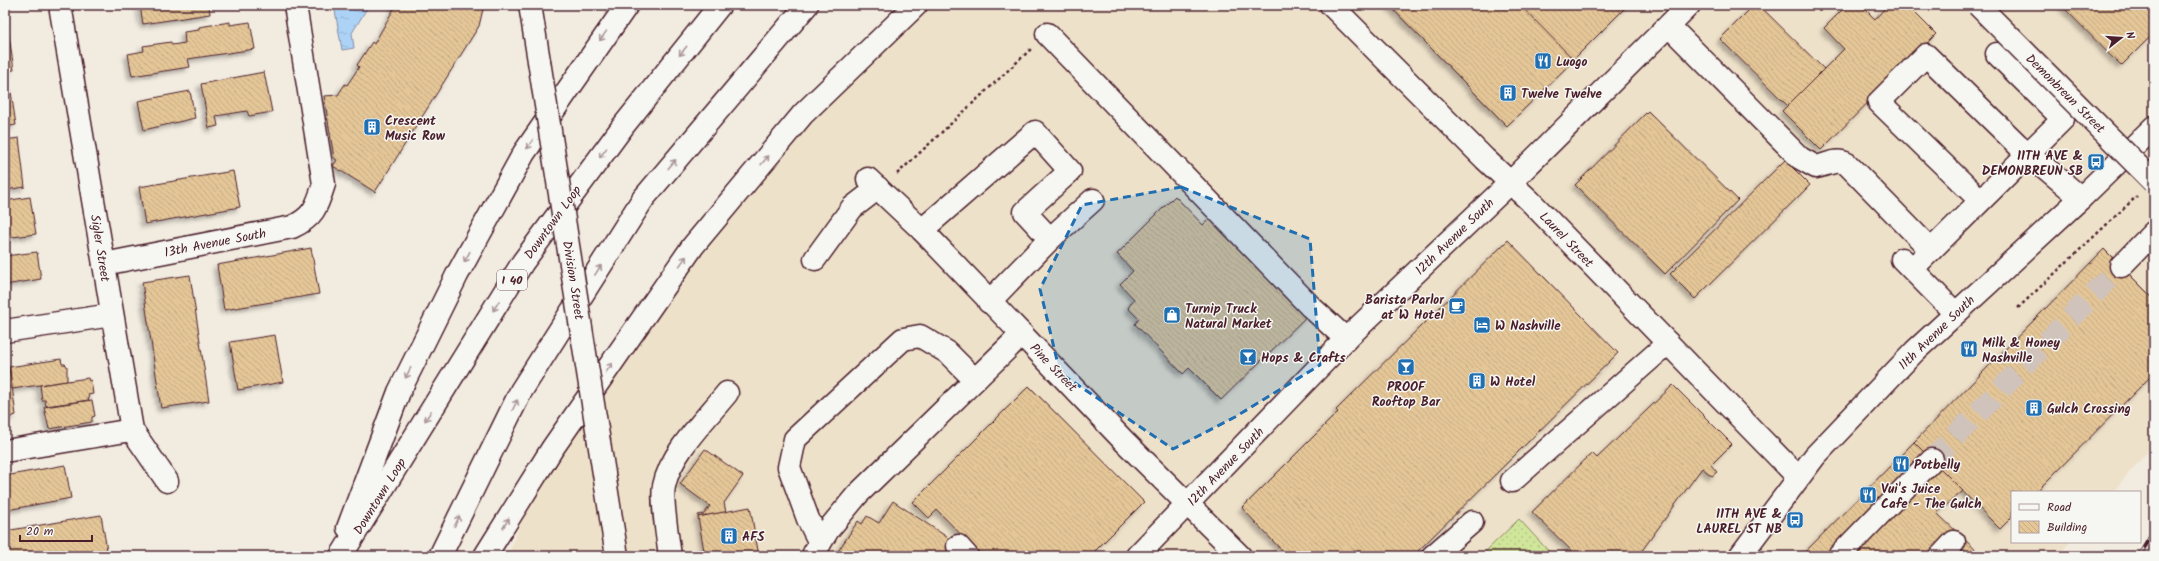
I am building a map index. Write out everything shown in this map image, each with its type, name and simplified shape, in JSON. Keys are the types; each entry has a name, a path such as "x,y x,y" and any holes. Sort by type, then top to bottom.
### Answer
{"main road":[{"name":"Sigler Street","path":"60,5 132,430 167,481"},
{"name":"13th Avenue South","path":"104,264 292,227 306,220 318,206 324,184 294,5"},
{"name":"Division Street","path":"530,5 617,556"},
{"path":"337,556 399,392 458,276 524,153 627,5"},
{"name":"Downtown Loop","path":"341,556 523,262 624,125 720,5"},
{"path":"440,556 521,391 643,199 807,5"},
{"path":"485,556 552,450 693,246 803,114 916,5"},
{"name":"Laurel Street","path":"1331,5 1668,342 1798,477"},
{"name":"12th Avenue South","path":"1137,556 1346,339 1510,183 1689,5"},
{"name":"Demonbreun Street","path":"1978,5 2153,181"},
{"path":"1669,26 1800,158 1816,167 1834,161 1842,161 1847,164 1931,250"},
{"path":"1047,34 1311,307 1346,339"},
{"path":"1955,313 1907,264 1931,250 2062,119 1997,54"},
{"path":"1980,200 1879,102 1926,55 2027,153 2081,198"},
{"name":"11th Avenue South","path":"1740,556 1815,456 1885,382 1955,313 2081,198 2154,127"},
{"path":"922,230 1035,132 1070,171 1025,212 1050,239"},
{"name":"Pine Street","path":"815,259 852,208 873,184 922,230 989,302 1022,334 1125,442 1189,503 1240,556"},
{"path":"989,302 1050,239 1094,200"},
{"path":"2121,266 2154,232"},
{"path":"5,331 112,315"},
{"path":"816,550 828,530 857,495 1022,334"},
{"path":"816,550 808,519 789,467 795,439 903,339 920,336 947,352 975,380"},
{"path":"1512,481 1668,342"},
{"path":"670,556 664,487 668,472 674,458 727,393"},
{"path":"5,451 132,430"},
{"path":"1839,556 1932,460"},
{"path":"1432,556 1472,522"}],"path":[{"path":"895,175 1047,34"},
{"path":"2018,308 2153,181"}],"highlighted area":[{"path":"1181,187 1310,239 1320,365 1235,417 1173,449 1060,373 1040,289 1082,205"}],"shaded area":[{"path":"904,5 2154,5 2154,444 2114,491 2011,491 2011,543 2069,543 2058,556 508,556 550,444"}],"green space":[{"path":"1519,519 1553,556 1488,556 1485,552"}],"water":[{"path":"334,5 369,5 352,33 354,48 342,50"}],"building":[{"path":"140,5 209,5 210,14 143,24"},
{"name":"Crescent Music Row","path":"396,5 484,5 479,26 375,192 333,166 337,160 334,158 324,96 338,95 345,84 347,85 359,67 357,65 372,42 374,44"},
{"name":"Twelve Twelve","path":"1389,5 1628,5 1507,126"},
{"name":"Twelve Twelve","path":"1389,5 1520,5 1574,60 1507,126"},
{"path":"1754,5 1759,5 1824,69 1788,106 1720,39"},
{"path":"1847,5 1861,5 1875,19 1888,5 1907,5 1936,34 1821,150 1782,111 1844,49 1824,28"},
{"path":"2061,5 2154,5 2154,33 2121,66"},
{"path":"230,22 230,25 250,22 255,49 188,59 190,67 132,76 128,54 144,51 143,46 171,42 172,45 185,43 184,32 199,30 199,27"},
{"path":"8,29 14,70 5,71 5,30"},
{"path":"264,72 272,112 249,116 247,111 216,116 218,126 209,128 201,84"},
{"path":"10,85 16,125 5,127 5,86"},
{"path":"190,91 195,118 144,130 138,101"},
{"path":"1648,111 1738,200 1665,274 1575,185"},
{"path":"19,138 25,187 5,190 5,140"},
{"path":"1785,160 1810,185 1695,299 1670,274"},
{"path":"233,171 240,207 145,224 139,187"},
{"path":"1175,196 1203,225 1212,216 1308,315 1221,400 1189,368 1183,374 1135,324 1139,319 1128,308 1134,299 1120,284 1133,271 1117,254"},
{"path":"30,197 36,234 5,238 5,201"},
{"name":"W Hotel","path":"1508,240 1618,353 1413,556 1287,556 1242,508 1338,412 1336,410"},
{"path":"311,248 319,294 224,310 217,265"},
{"name":"Gulch Crossing","path":"2104,249 2154,299 2154,373 2037,491 2011,491 2011,518 2000,529 1914,442"},
{"path":"37,252 41,279 5,285 5,256"},
{"path":"190,275 209,401 161,408 142,282"},
{"path":"275,335 283,382 238,390 230,342"},
{"path":"61,359 62,364 67,366 67,381 12,389 9,367"},
{"path":"10,372 16,415 5,419 5,373"},
{"path":"88,378 89,381 91,380 93,394 88,395 89,400 46,406 45,400 42,400 40,385"},
{"path":"1673,385 1732,444 1711,465 1717,472 1712,476 1702,468 1638,556 1577,556 1532,512 1592,453 1597,458"},
{"path":"1029,386 1144,502 1090,556 982,556 937,510 929,518 913,502"},
{"path":"92,400 95,416 92,417 92,422 49,429 44,407"},
{"path":"1914,442 1963,491 1937,513 1982,556 1801,556"},
{"path":"705,449 743,476 724,503 726,512 698,517 698,515 704,514 710,506 680,484"},
{"path":"65,465 71,498 7,510 5,503 5,476"},
{"path":"893,501 953,541 947,549 954,556 835,556 858,521 862,524 867,516 879,523"},
{"name":"AFS","path":"750,507 759,556 705,556 698,517"},
{"path":"101,515 108,556 5,556 5,531"}],"tunnel":[{"path":"1932,460 2121,266"}],"railway":[{"path":"2139,556 2154,531"}],"place":[{"name":"Luogo","path":"1543,61"},
{"name":"Twelve Twelve","path":"1508,93"},
{"name":"Crescent Music Row","path":"372,127"},
{"name":"11TH AVE & DEMONBREUN SB","path":"2096,162"},
{"name":"Barista Parlor at W Hotel","path":"1457,306"},
{"name":"Turnip Truck Natural Market","path":"1172,315"},
{"name":"W Nashville","path":"1482,325"},
{"name":"Milk & Honey Nashville","path":"1969,349"},
{"name":"Hops & Crafts","path":"1248,357"},
{"name":"PROOF Rooftop Bar","path":"1406,367"},
{"name":"W Hotel","path":"1477,381"},
{"name":"Gulch Crossing","path":"2034,408"},
{"name":"Potbelly","path":"1901,464"},
{"name":"Vui's Juice Cafe - The Gulch","path":"1868,495"},
{"name":"11TH AVE & LAUREL ST NB","path":"1795,520"},
{"name":"AFS","path":"729,536"}]}
